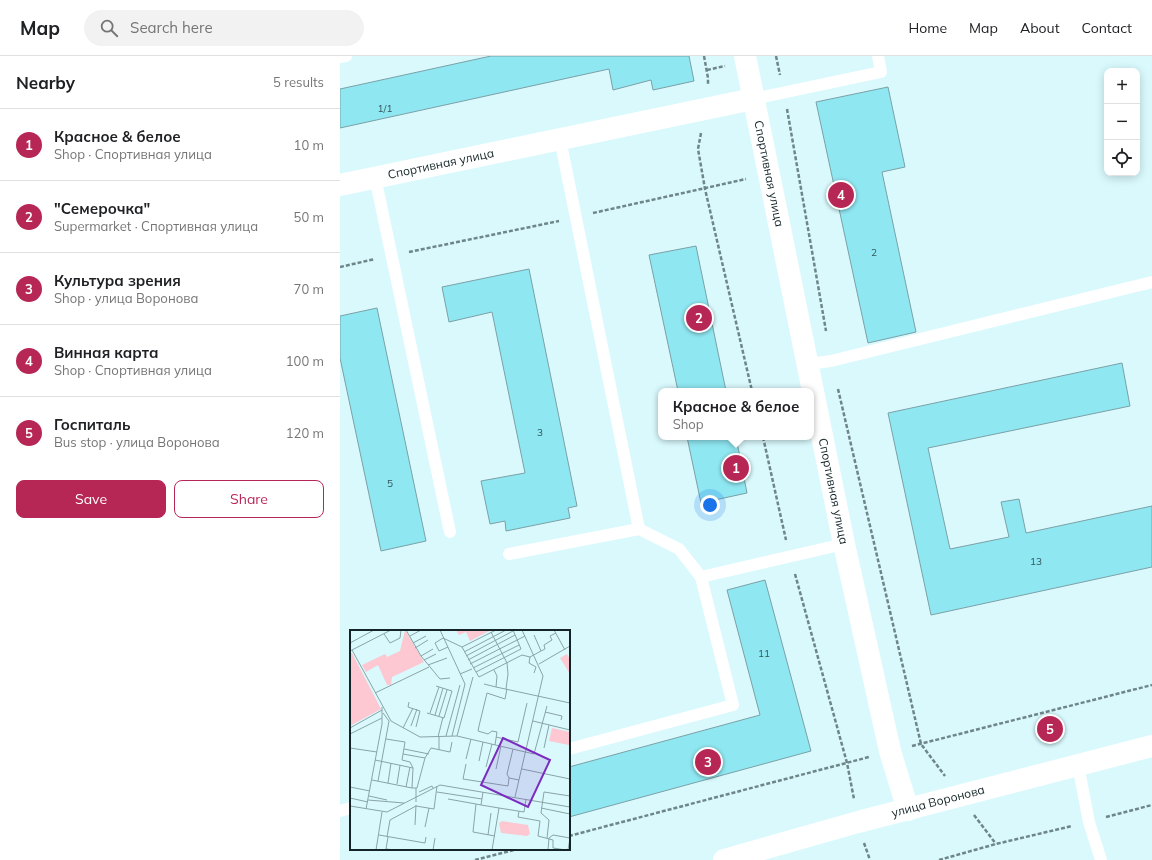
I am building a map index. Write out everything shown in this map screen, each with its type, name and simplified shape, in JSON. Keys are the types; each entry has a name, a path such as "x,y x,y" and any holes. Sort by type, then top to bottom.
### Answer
{"street":[{"name":"Спортивная улица","path":"745,56 813,388"},
{"name":"Спортивная улица","path":"340,185 753,99"},
{"name":"Спортивная улица","path":"814,394 844,544 890,751 908,810"},
{"name":"улица Воронова","path":"724,860 958,795 1152,746"}],"lane":[{"path":"340,57 346,56"},
{"path":"753,99 881,72 878,56"},
{"path":"560,139 639,529"},
{"path":"374,177 450,532"},
{"path":"808,364 831,361 1152,282"},
{"path":"509,554 639,529 679,549 701,577 733,705 570,749"},
{"path":"701,577 844,544"},
{"path":"1078,765 1090,822 1101,860"},
{"path":"340,811 350,808"}],"path":[{"path":"704,56 708,78 705,110 698,149 751,388"},
{"path":"776,56 784,93 831,361 921,744"},
{"path":"340,267 706,188"},
{"path":"763,440 790,557 847,763 858,822 870,860"},
{"path":"570,836 890,751 1152,685"},
{"path":"939,860 996,844 1090,822 1152,805"},
{"path":"476,860 514,850"}],"building":[{"path":"491,56 689,56 694,81 653,90 651,80 613,90 609,69 340,128 340,89"},
{"path":"888,87 905,167 882,172 916,332 868,343 816,102"},
{"path":"696,246 725,388 677,388 649,255"},
{"path":"529,269 577,506 568,508 570,518 506,531 505,521 490,524 481,481 525,473 492,312 449,322 442,287"},
{"path":"377,308 426,541 381,551 340,358 340,316"},
{"path":"1122,363 1130,406 928,448 950,549 1009,537 1001,502 1019,499 1026,533 1152,506 1152,567 931,615 888,413"},
{"path":"688,440 737,440 747,493 701,503"},
{"path":"765,580 811,751 570,817 570,767 760,715 727,590"}],"place":[{"name":"Винная карта","path":"841,195"},
{"name":"\"Семерочка\"","path":"699,318"},
{"name":"Красное & белое","path":"736,468"},
{"name":"Госпиталь","path":"1050,729"},
{"name":"Культура зрения","path":"708,762"}]}
